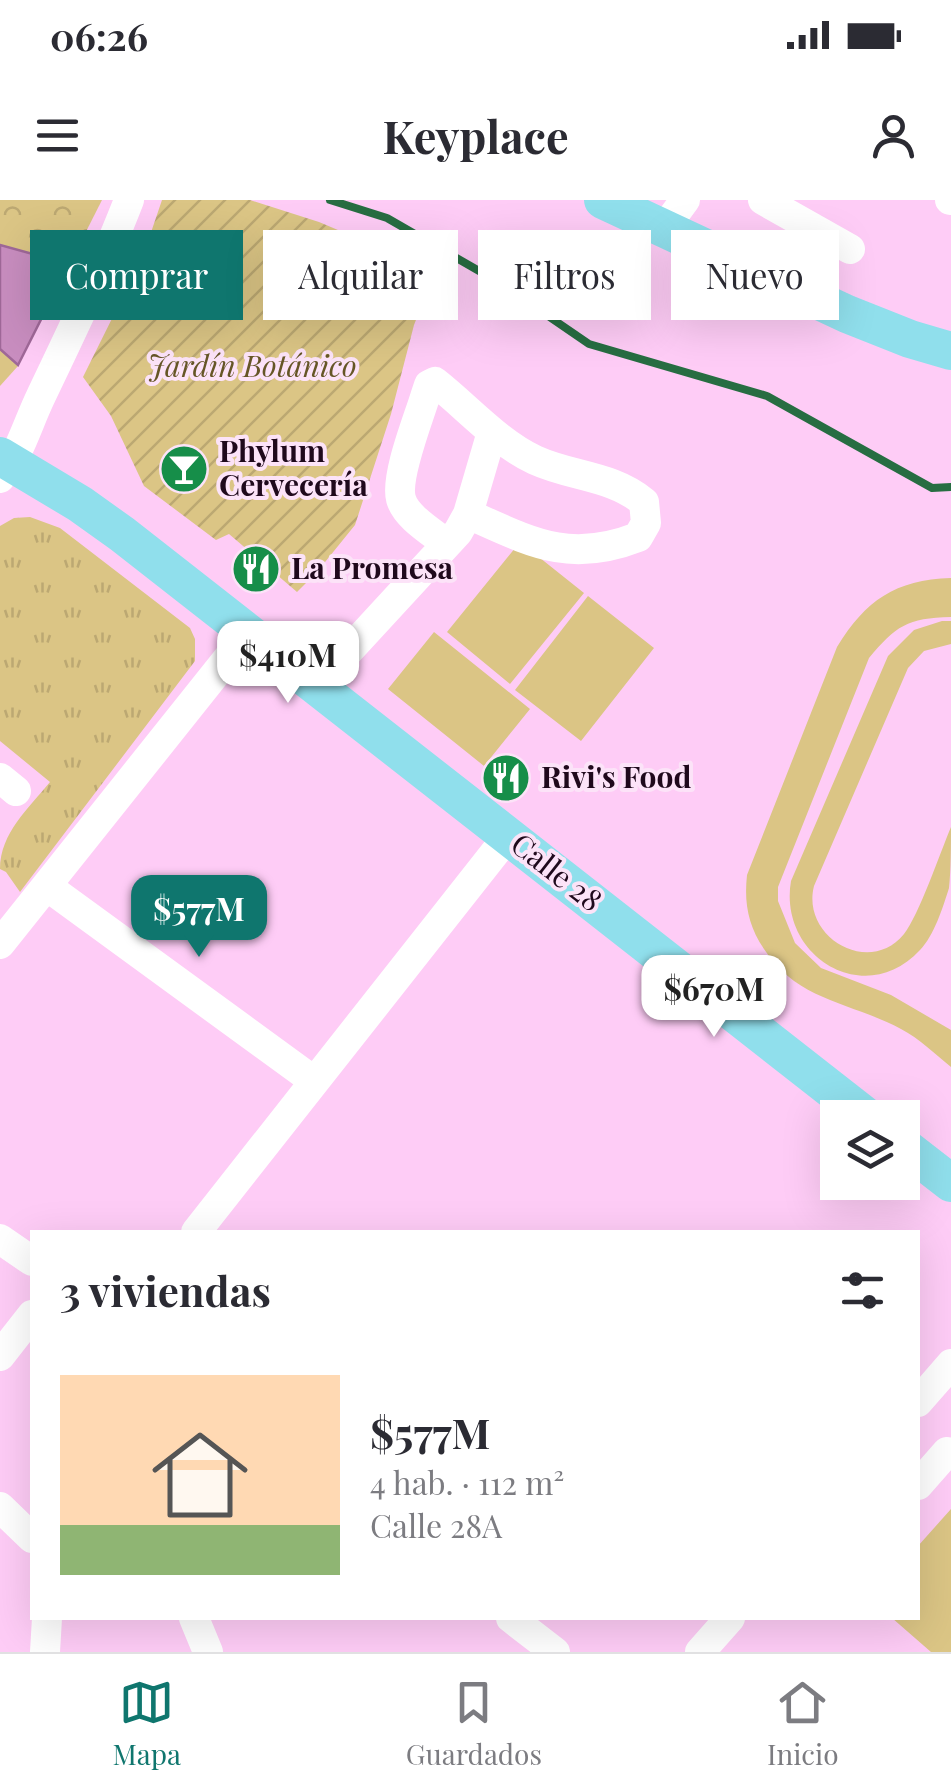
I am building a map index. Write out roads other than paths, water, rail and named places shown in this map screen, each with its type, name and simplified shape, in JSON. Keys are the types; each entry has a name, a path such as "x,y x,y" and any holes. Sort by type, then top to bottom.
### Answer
{"main road":[{"path":"604,200 847,314 951,351"},
{"name":"Calle 28","path":"5,465 113,527 845,1100"},
{"path":"920,1159 951,1183"}],"street":[{"path":"5,465 105,261 129,200"},
{"path":"663,230 685,200"},
{"path":"763,200 850,249"},
{"path":"447,544 400,498 401,480 429,385 435,382 492,432 535,460 626,488 644,502 646,523 638,537 589,552 529,540 468,514"},
{"path":"317,686 447,544 468,514 492,432"},
{"path":"0,944 248,634"},
{"path":"198,1230 508,836"},
{"path":"48,887 314,1081"},
{"path":"0,1239 30,1261"},
{"path":"0,1356 30,1318"},
{"path":"920,1400 951,1364"},
{"path":"920,1483 947,1452"},
{"path":"0,1508 30,1536"},
{"path":"195,1620 208,1652"},
{"path":"700,1652 728,1620"},
{"path":"528,1623 556,1652"}],"waterway":[{"path":"330,200 387,218 500,283 589,344 767,396 932,488 951,487"}],"place":[{"name":"Phylum Cervecería","path":"184,469"},
{"name":"La Promesa","path":"256,569"},
{"name":"Rivi's Food","path":"506,778"}],"park label":[{"name":"Jardín Botánico","path":"252,367"}]}
